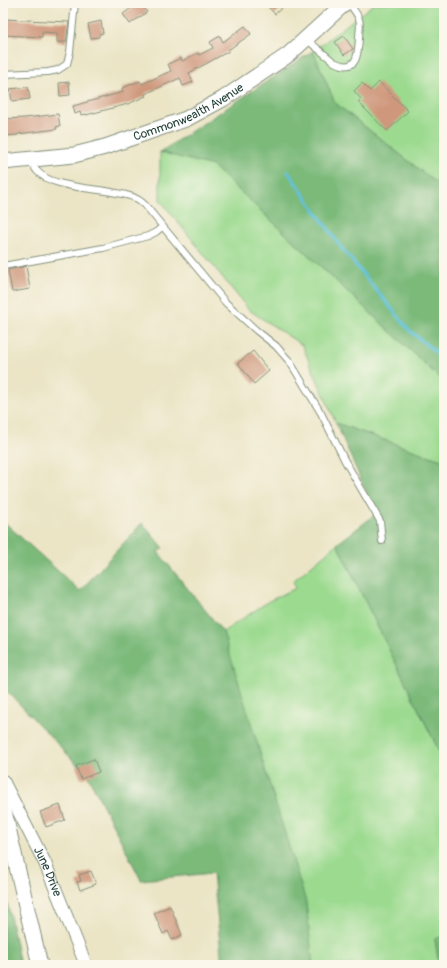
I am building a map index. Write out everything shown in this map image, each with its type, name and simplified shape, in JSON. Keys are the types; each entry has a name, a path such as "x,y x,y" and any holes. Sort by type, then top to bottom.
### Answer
{"street":[{"name":"Commonwealth Avenue","path":"3,162 74,155 105,147 186,119 223,100 288,55 346,3"},
{"name":"June Drive","path":"3,781 45,863 86,965"},
{"path":"3,807 40,965"}],"lane":[{"path":"3,74 48,72 58,70 67,64 70,52 75,3"},
{"path":"306,39 339,65 349,66 354,63 358,55 360,20 349,3"},
{"path":"31,160 37,171 50,180 135,198 145,204 162,227 186,253 226,303 276,346 290,362 321,413 345,461 380,521 382,541"},
{"path":"3,266 103,248 148,236 162,227"}],"green space":[{"path":"375,3 444,3 444,189 335,103 313,51"},
{"path":"313,51 335,103 444,189 444,379 440,378 213,166 160,152"},
{"path":"160,152 213,166 440,378 444,379 444,461 336,423 302,345 249,310 160,200"},
{"path":"336,423 444,461 444,761 337,544 376,514"},
{"path":"3,521 80,591 142,523 163,548 158,552 223,632 306,902 313,965 222,965 213,873 141,880 88,776 8,692 3,693"},
{"path":"337,544 444,761 444,936 435,939 439,965 311,965 223,632 269,601 296,588 293,581"},
{"path":"3,881 20,965 3,965"},
{"path":"444,936 444,965 439,965 435,939"}],"building":[{"path":"138,3 141,3 147,12 130,24 123,14"},
{"path":"272,3 287,3 275,14 268,7"},
{"path":"3,19 69,22 66,42 57,42 57,33 42,32 42,37 3,35"},
{"path":"101,21 103,33 99,34 99,37 91,38 88,24"},
{"path":"245,26 251,34 228,50 229,51 189,73 193,82 183,86 180,78 145,94 146,96 128,104 86,115 81,115 80,112 75,114 73,106 123,92 122,88 140,81 142,84 171,71 168,64 181,58 182,61 198,53 199,55 213,48 210,42 220,36 223,42"},
{"path":"344,36 353,49 344,55 335,42"},
{"path":"69,82 70,95 60,96 59,83"},
{"path":"379,82 408,111 387,131 358,102 361,99 354,91 362,83 370,91"},
{"path":"28,87 30,99 12,101 10,89"},
{"path":"58,114 60,126 56,127 57,129 4,136 3,119"},
{"path":"26,266 30,289 12,292 8,270"},
{"path":"253,351 269,371 254,384 238,363"},
{"path":"94,759 99,772 81,779 76,766"},
{"path":"60,805 65,820 46,827 40,812"},
{"path":"91,871 96,884 80,890 77,882 81,881 79,875"},
{"path":"170,906 182,935 172,940 168,931 163,934 154,913"}],"waterway":[{"path":"288,172 340,246 410,331 444,359"}]}
